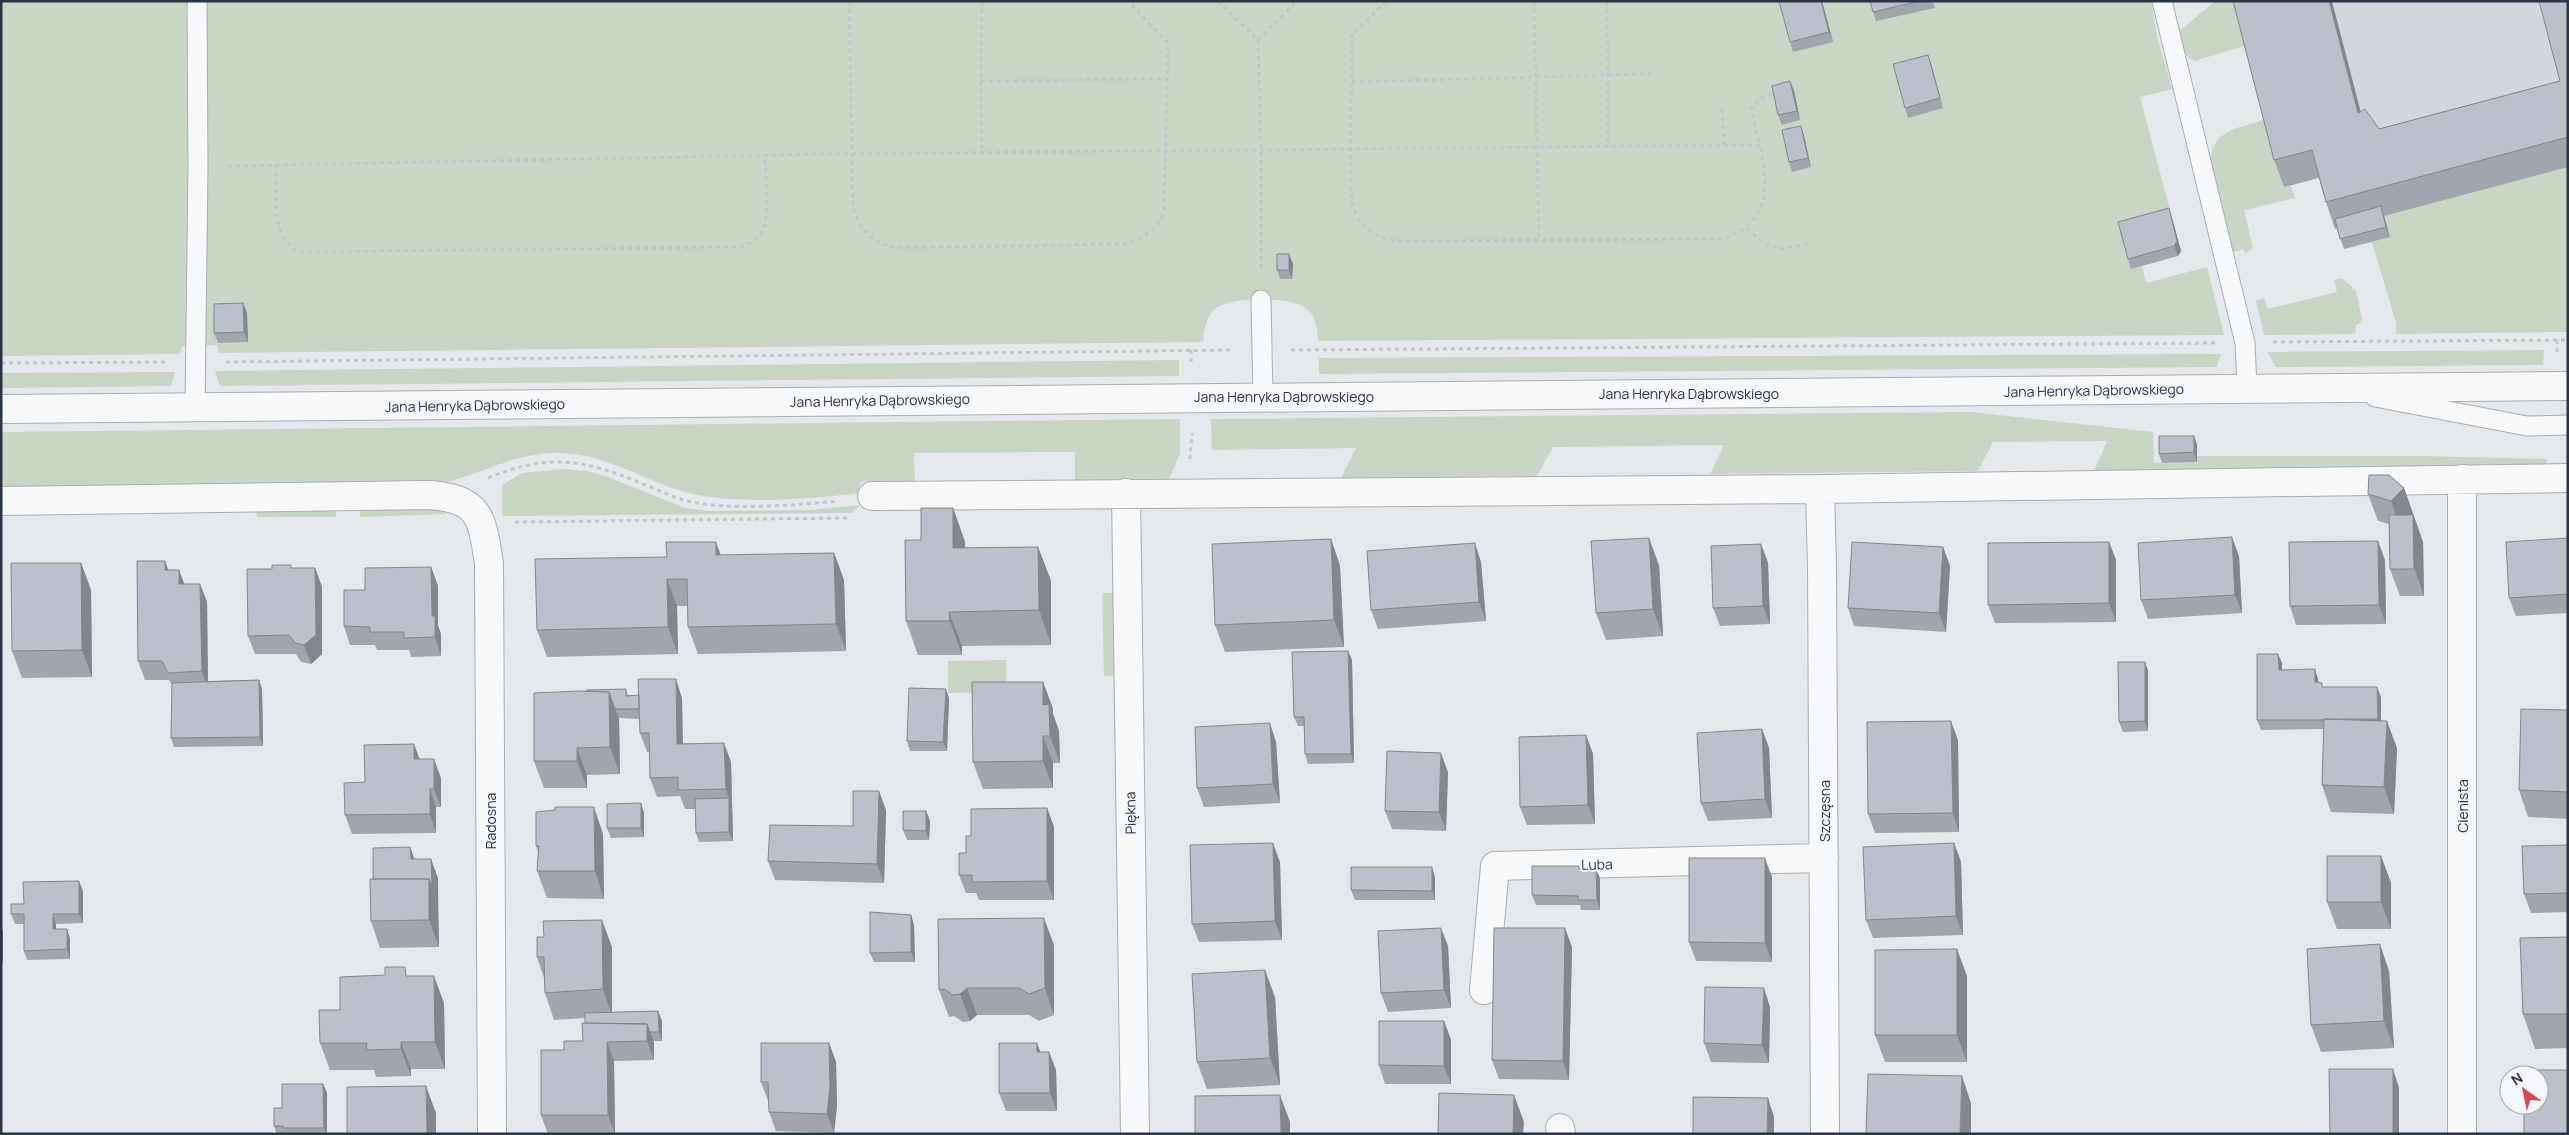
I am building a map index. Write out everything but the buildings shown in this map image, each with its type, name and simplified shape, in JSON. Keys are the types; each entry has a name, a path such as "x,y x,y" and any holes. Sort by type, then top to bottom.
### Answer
{"street":[{"name":"Jana Henryka Dąbrowskiego","path":"1,409 2247,387 2568,386"},
{"path":"864,507 1126,493 1820,489 2568,478"},
{"name":"Cienista","path":"2462,479 2462,1134"},
{"name":"Szczęsna","path":"1820,489 1825,1134"},
{"name":"Piękna","path":"1126,493 1135,1134"},
{"path":"1,501 445,496"},
{"name":"Radosna","path":"445,496 463,501 474,510 484,530 489,564 492,1134"},
{"name":"Luba","path":"1484,990 1496,866 1824,858"}],"lane":[{"path":"195,408 198,167 197,1"},
{"path":"2162,1 2245,343 2247,387"},
{"path":"1261,300 1263,397"},
{"path":"2324,387 2528,426 2568,425"}],"path":[{"path":"848,1 850,154 853,208 858,222 866,234 881,244 895,248 1126,244 1142,238 1157,227 1164,213 1167,151 1168,43 1128,1"},
{"path":"982,1 982,153"},
{"path":"1218,1 1258,40 1261,151 1261,300"},
{"path":"1258,40 1296,1"},
{"path":"1386,1 1352,35 1351,150 1351,200 1356,214 1364,227 1373,234 1385,239 1399,241 1723,239 1748,228 1758,216 1763,202 1765,182 1760,145 1751,109 1761,98 1774,93"},
{"path":"1534,1 1539,241"},
{"path":"1606,1 1608,147"},
{"path":"1352,82 1650,74"},
{"path":"981,82 1168,79"},
{"path":"1722,108 1724,146"},
{"path":"198,167 850,154 1760,145"},
{"path":"276,165 278,227 289,247 299,252 740,247 753,242 762,232 766,220 765,156"},
{"path":"1748,228 1763,244 1773,248 1786,250 1808,243"},
{"path":"2557,340 2568,340"},
{"path":"1188,464 1192,456 1192,428"},
{"path":"445,496 526,464 561,461 587,464 612,471 686,500 709,504 812,504 864,507"},
{"path":"509,522 864,507"}],"shaded area":[{"path":"2236,1 2568,1 2568,320 2396,322 2372,242 2344,249 2338,229 2335,229 2322,177 2291,185"}],"green space":[{"path":"1,1 2151,1 2157,36 2172,89 2140,97 2172,218 2122,231 2142,266 2146,283 2207,267 2224,335 1318,341 1316,324 1313,316 1307,309 1289,302 1260,299 1232,302 1221,305 1214,310 1207,321 1203,342 218,353 218,345 182,346 180,354 1,356"},
{"path":"2215,1 2236,1 2247,45 2195,61 2183,52 2176,29 2183,28"},
{"path":"2267,119 2295,198 2244,210 2253,248 2245,254 2244,249 2231,253 2210,167 2211,154 2220,138 2227,133"},
{"path":"2568,167 2568,332 2396,334 2396,322 2372,242 2390,237 2384,216"},
{"path":"2342,278 2356,291 2362,319 2356,325 2355,334 2264,335 2256,301 2264,298 2268,309 2337,292 2334,280"},
{"path":"2544,350 2543,365 2276,367 2267,352"},
{"path":"2221,354 2217,367 1319,374 1319,358"},
{"path":"1179,360 1179,376 220,386 215,371"},
{"path":"175,372 171,386 1,388 1,373"},
{"path":"1971,412 2153,432 2154,463 2197,462 2197,456 2421,456 2547,459 2547,466 2094,471 2107,441 1993,442 1978,471 1710,474 1724,445 1553,447 1537,476 1341,478 1356,448 1212,450 1211,419"},
{"path":"1180,419 1180,454 1169,479 1075,480 1075,452 914,453 915,481 860,482 860,493 797,499 751,500 708,497 689,493 596,459 580,455 547,453 517,459 443,483 1,491 1,432"},
{"path":"562,469 587,471 608,477 685,508 709,511 812,510 860,505 852,513 502,516 502,485 522,473"},
{"path":"360,504 434,508 447,514 360,517"},
{"path":"336,505 336,517 257,517 256,506"},
{"path":"1102,593 1120,593 1121,675 1104,676"},
{"path":"1006,660 1006,692 948,693 948,661"}]}
